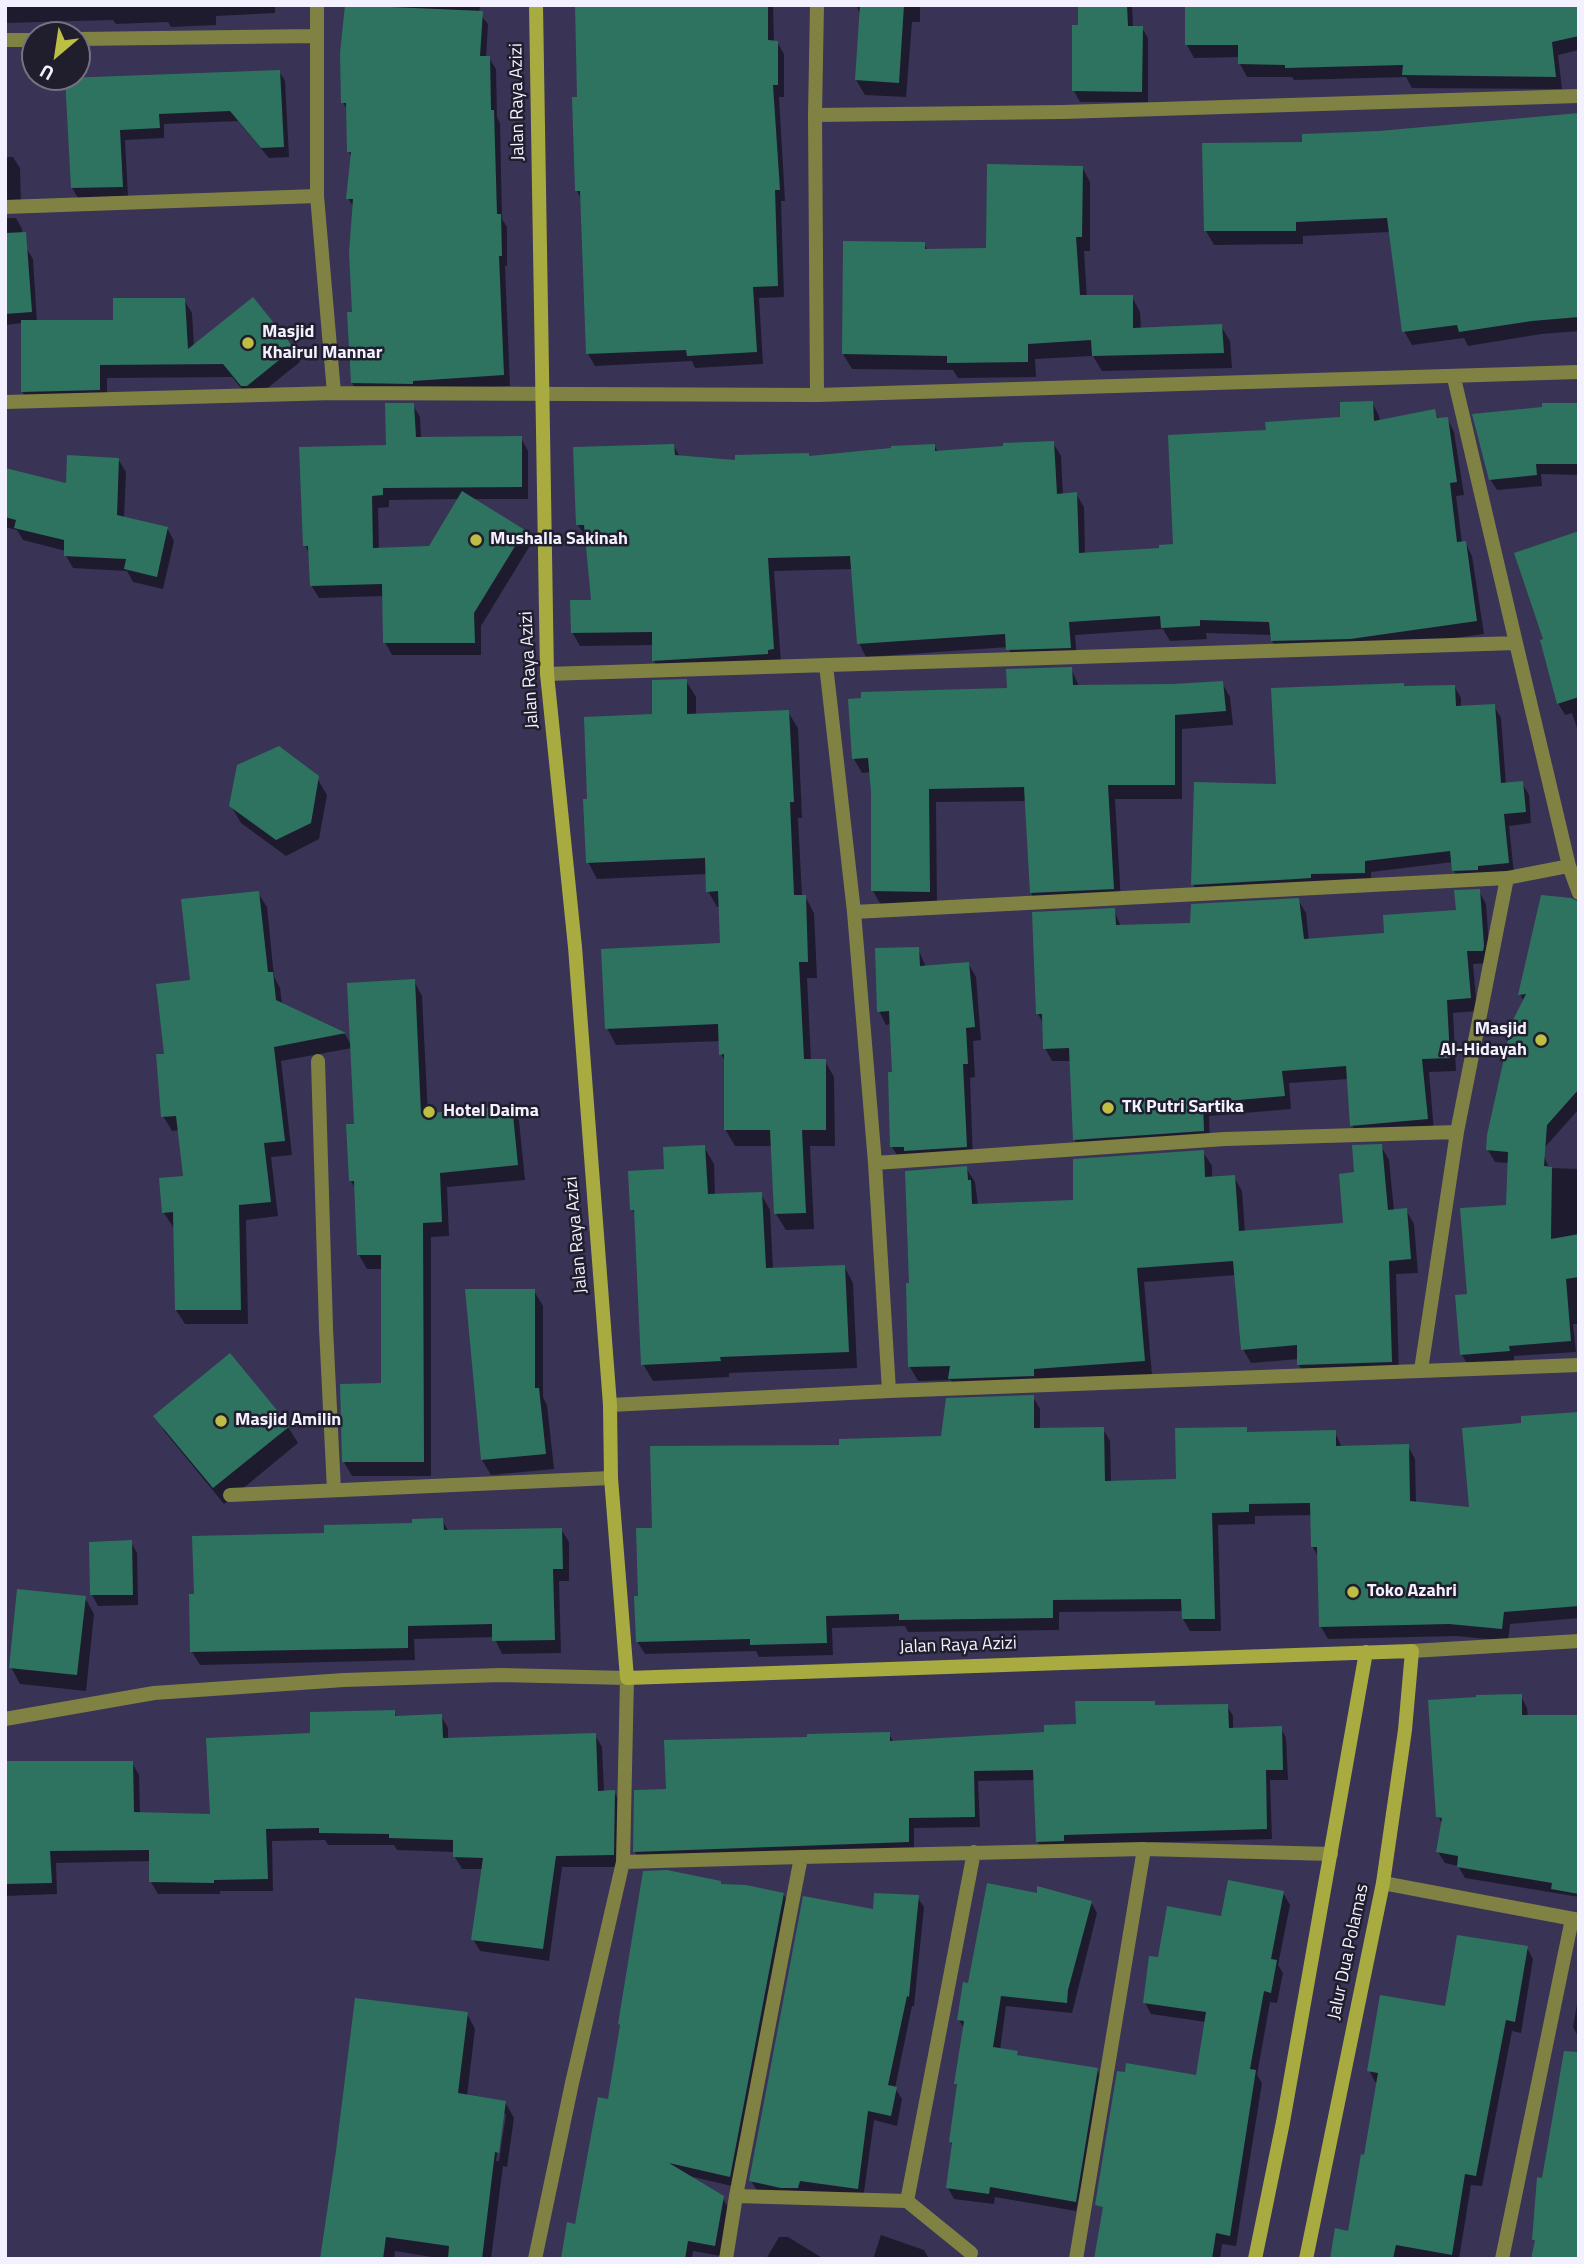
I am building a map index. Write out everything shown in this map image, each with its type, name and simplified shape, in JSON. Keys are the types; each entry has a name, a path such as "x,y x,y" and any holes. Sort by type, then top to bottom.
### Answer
{"street":[{"path":"317,5 317,196 334,393"},
{"name":"Jalan Raya Azizi","path":"536,5 547,674 575,947 610,1405 611,1478 627,1678 1412,1651"},
{"path":"817,5 817,395"},
{"path":"91,39 316,36"},
{"path":"815,115 1063,111 1579,96"},
{"path":"5,207 317,196"},
{"path":"5,402 334,393 817,395 1454,378 1579,372"},
{"path":"1454,378 1569,866 1579,893"},
{"path":"547,674 1516,643"},
{"path":"826,665 854,912 875,1163 890,1391"},
{"path":"854,912 1507,878 1569,866"},
{"path":"1421,1370 1457,1132 1507,878"},
{"path":"318,1061 325,1314 334,1490"},
{"path":"875,1163 1225,1139 1457,1132"},
{"path":"610,1405 890,1391 1579,1365"},
{"path":"230,1494 611,1478"},
{"path":"1412,1651 1579,1641"},
{"name":"Jalur Dua Polamas","path":"1306,2259 1383,1883 1403,1741 1412,1651"},
{"name":"Jalur Dua Polamas","path":"1255,2259 1366,1652"},
{"path":"5,1718 154,1693 262,1685 500,1675 627,1678 623,1862 535,2259"},
{"path":"623,1862 1144,1849 1331,1854"},
{"path":"1076,2259 1144,1849"},
{"path":"907,2201 974,1852"},
{"path":"726,2259 802,1857"},
{"path":"1383,1883 1575,1919 1502,2259"},
{"path":"736,2196 907,2201 971,2253"}],"building":[{"path":"345,5 483,11 480,56 490,56 497,214 501,214 502,256 499,256 504,375 413,381 413,384 351,383 347,312 352,312 349,253 353,199 346,199 351,152 347,152 346,103 341,103 340,53"},
{"path":"575,5 768,5 768,40 778,41 778,85 773,85 780,190 775,190 778,286 753,287 757,352 687,356 686,350 586,354 580,191 575,191 572,97 577,97"},
{"path":"860,5 904,5 899,83 855,80"},
{"path":"1078,5 1127,5 1128,26 1143,26 1142,92 1072,91 1072,25 1078,25"},
{"path":"1185,5 1579,5 1579,36 1552,42 1556,77 1402,75 1403,65 1285,68 1285,65 1238,64 1238,45 1185,45"},
{"path":"280,70 284,147 261,148 230,111 159,114 160,128 120,130 123,187 71,188 66,91 91,91 91,77"},
{"path":"1579,113 1579,317 1459,332 1457,325 1402,332 1387,218 1296,222 1296,231 1204,231 1202,143 1302,142 1302,134 1379,131"},
{"path":"987,164 1083,166 1082,237 1076,237 1080,295 1133,295 1133,328 1222,324 1224,353 1092,356 1091,340 1028,344 1028,362 947,363 947,356 842,354 843,241 925,242 925,249 986,248"},
{"path":"26,232 32,312 5,314 5,233"},
{"path":"253,297 294,348 247,386 241,386 223,364 100,365 100,390 21,392 21,320 113,320 113,298 185,298 188,349"},
{"path":"1373,401 1374,421 1435,409 1437,418 1448,417 1457,482 1450,483 1457,542 1466,541 1477,621 1350,639 1271,641 1269,622 1200,620 1200,626 1161,628 1160,616 1069,622 1071,648 1006,650 1005,634 857,644 850,556 768,558 774,649 768,650 768,654 652,661 652,632 571,633 570,600 591,600 584,525 576,525 573,447 674,444 675,455 735,460 735,455 809,453 809,456 891,446 935,444 935,451 1003,446 1003,443 1054,441 1057,494 1077,492 1079,553 1159,548 1159,545 1173,544 1168,435 1266,430 1265,422 1340,417 1340,402"},
{"path":"385,403 414,403 416,437 522,436 522,487 383,488 383,495 372,496 373,548 429,546 462,491 525,530 474,613 475,643 383,643 382,584 310,586 308,546 303,546 299,447 386,445"},
{"path":"1542,403 1579,403 1579,464 1536,464 1537,475 1489,480 1472,414 1542,407"},
{"path":"67,455 119,458 117,515 168,527 157,577 124,569 126,559 64,556 64,540 14,528 16,520 5,517 5,468 66,483"},
{"path":"1579,531 1579,697 1557,704 1540,640 1543,639 1514,553"},
{"path":"1072,667 1073,685 1223,681 1226,711 1175,715 1175,785 1108,785 1114,889 1030,893 1024,787 929,789 930,892 871,891 871,792 868,758 852,759 848,699 861,698 861,692 1007,688 1006,669"},
{"path":"687,679 687,714 789,710 794,802 790,802 794,895 806,895 808,962 799,962 804,1059 826,1059 826,1130 802,1130 806,1213 774,1214 770,1130 724,1130 724,1054 719,1055 718,1024 605,1029 601,949 720,943 718,891 706,892 705,858 586,863 583,799 587,799 584,717 652,714 652,680"},
{"path":"1404,683 1404,686 1455,685 1456,706 1495,704 1501,783 1523,781 1526,812 1504,814 1509,863 1478,866 1478,870 1452,871 1450,851 1365,861 1365,873 1311,874 1311,878 1191,885 1194,782 1276,784 1271,688"},
{"path":"279,746 319,776 311,823 276,840 229,806 237,765"},
{"path":"1480,889 1484,946 1483,951 1467,951 1471,998 1447,1000 1450,1058 1422,1059 1428,1119 1350,1126 1346,1066 1282,1071 1285,1096 1203,1103 1204,1131 1073,1140 1069,1048 1043,1049 1042,1014 1036,1014 1032,912 1115,908 1116,925 1190,923 1191,904 1299,898 1304,939 1384,933 1383,915 1456,910 1454,890"},
{"path":"259,891 268,972 273,972 276,1000 346,1033 274,1047 285,1141 264,1143 271,1202 239,1205 241,1310 175,1310 173,1212 162,1213 159,1178 183,1176 176,1116 161,1117 156,1054 164,1054 156,984 190,980 181,899"},
{"path":"1541,895 1571,898 1579,902 1579,1089 1547,1125 1544,1166 1552,1167 1551,1239 1579,1234 1579,1277 1566,1279 1571,1341 1509,1346 1510,1351 1460,1355 1455,1295 1467,1294 1460,1208 1506,1205 1508,1152 1486,1150 1487,1135 1512,1022 1526,994 1518,995"},
{"path":"919,947 920,966 969,962 975,1027 966,1028 968,1064 963,1064 967,1147 904,1151 904,1147 890,1147 888,1072 892,1072 889,1011 877,1012 875,948"},
{"path":"415,979 421,1114 512,1105 518,1165 440,1173 442,1222 423,1223 424,1462 342,1462 340,1384 381,1383 381,1255 357,1255 354,1181 349,1181 346,1124 354,1124 347,983"},
{"path":"1382,1144 1388,1210 1407,1208 1411,1259 1389,1261 1392,1362 1297,1365 1297,1345 1241,1350 1233,1261 1137,1268 1145,1361 1034,1369 1034,1376 948,1379 950,1366 908,1367 906,1283 909,1283 905,1171 967,1166 968,1180 971,1180 972,1204 1073,1200 1073,1159 1204,1150 1205,1177 1235,1175 1239,1231 1343,1223 1339,1174 1354,1172 1352,1145"},
{"path":"705,1145 708,1194 762,1192 766,1268 845,1265 849,1352 720,1357 721,1361 641,1365 634,1210 630,1210 628,1171 664,1169 663,1147"},
{"path":"465,1289 535,1289 535,1388 539,1388 546,1454 481,1460"},
{"name":"Masjid Amilin","path":"230,1353 290,1426 213,1488 153,1416"},
{"path":"1034,1395 1034,1428 1104,1427 1105,1481 1176,1479 1175,1428 1247,1427 1247,1432 1336,1430 1336,1446 1409,1444 1410,1501 1469,1507 1462,1428 1521,1423 1521,1416 1579,1412 1579,1606 1504,1612 1502,1629 1449,1624 1319,1627 1317,1547 1311,1547 1310,1503 1249,1504 1249,1512 1212,1513 1215,1619 1182,1619 1181,1599 1053,1600 1053,1618 899,1620 899,1614 826,1616 827,1643 750,1645 750,1639 636,1642 636,1528 652,1528 650,1446 839,1445 839,1439 941,1436 946,1398"},
{"path":"443,1518 444,1530 562,1528 563,1569 553,1569 555,1640 492,1641 492,1624 408,1626 408,1648 190,1652 189,1594 194,1594 192,1536 324,1533 324,1525 412,1523 412,1519"},
{"path":"132,1540 133,1595 90,1595 89,1542"},
{"path":"17,1589 86,1596 77,1675 9,1668"},
{"path":"1522,1694 1522,1715 1579,1715 1579,1894 1551,1889 1552,1883 1457,1867 1458,1856 1436,1852 1442,1818 1436,1817 1428,1700"},
{"path":"1075,1701 1155,1701 1155,1705 1228,1704 1229,1728 1282,1726 1283,1770 1266,1770 1267,1829 1064,1835 1064,1841 1036,1842 1033,1770 974,1771 975,1817 909,1818 909,1842 633,1852 634,1790 666,1789 664,1740 890,1732 890,1741 1044,1732 1044,1725 1076,1724"},
{"path":"395,1710 395,1716 442,1714 443,1738 596,1733 598,1791 615,1790 614,1855 556,1856 543,1949 471,1940 483,1858 453,1857 453,1840 389,1838 389,1834 319,1833 319,1828 266,1829 268,1879 214,1880 214,1883 149,1882 149,1850 50,1851 52,1883 5,1884 5,1761 133,1761 134,1812 210,1814 206,1738 310,1733 310,1712"},
{"path":"667,1870 721,1881 721,1884 746,1885 784,1893 730,2177 669,2163 724,2196 715,2246 688,2241 685,2259 561,2259 567,2222 575,2224 598,2097 608,2099 643,1871"},
{"path":"1228,1880 1284,1891 1271,1959 1277,1960 1271,1993 1264,1991 1250,2069 1256,2070 1230,2236 1216,2233 1212,2259 1094,2259 1103,2207 1095,2205 1117,2071 1125,2072 1126,2063 1196,2075 1206,2012 1143,2003 1149,1956 1158,1957 1167,1906 1221,1916"},
{"path":"987,1883 1037,1893 1037,1886 1092,1901 1068,1990 1067,2003 1001,1996 993,2047 1018,2051 1017,2055 1098,2068 1076,2202 990,2187 989,2194 946,2188 957,2084 954,2084 964,2021 957,2020 963,1982 968,1983"},
{"path":"874,1893 919,1895 909,1997 907,1996 888,2085 897,2087 891,2116 868,2111 858,2189 800,2181 798,2188 781,2188 749,2181 803,1896 873,1909"},
{"path":"1457,1935 1528,1946 1515,2022 1506,2020 1476,2176 1465,2174 1452,2255 1396,2245 1393,2259 1330,2259 1335,2228 1348,2231 1361,2154 1364,2155 1378,2073 1367,2071 1380,1995 1445,2006"},
{"path":"355,1998 468,2012 458,2093 506,2101 499,2153 495,2152 482,2259 448,2259 449,2246 386,2237 383,2259 320,2259"},
{"path":"1564,2051 1579,2052 1579,2259 1531,2259 1535,2240 1532,2240 1537,2177 1542,2178"}],"place":[{"name":"Masjid Khairul Mannar","path":"248,343"},
{"name":"Mushalla Sakinah","path":"476,540"},
{"name":"Masjid Al-Hidayah","path":"1541,1040"},
{"name":"TK Putri Sartika","path":"1108,1108"},
{"name":"Hotel Daima","path":"429,1112"},
{"name":"Masjid Amilin","path":"221,1421"},
{"name":"Toko Azahri","path":"1353,1592"}]}
